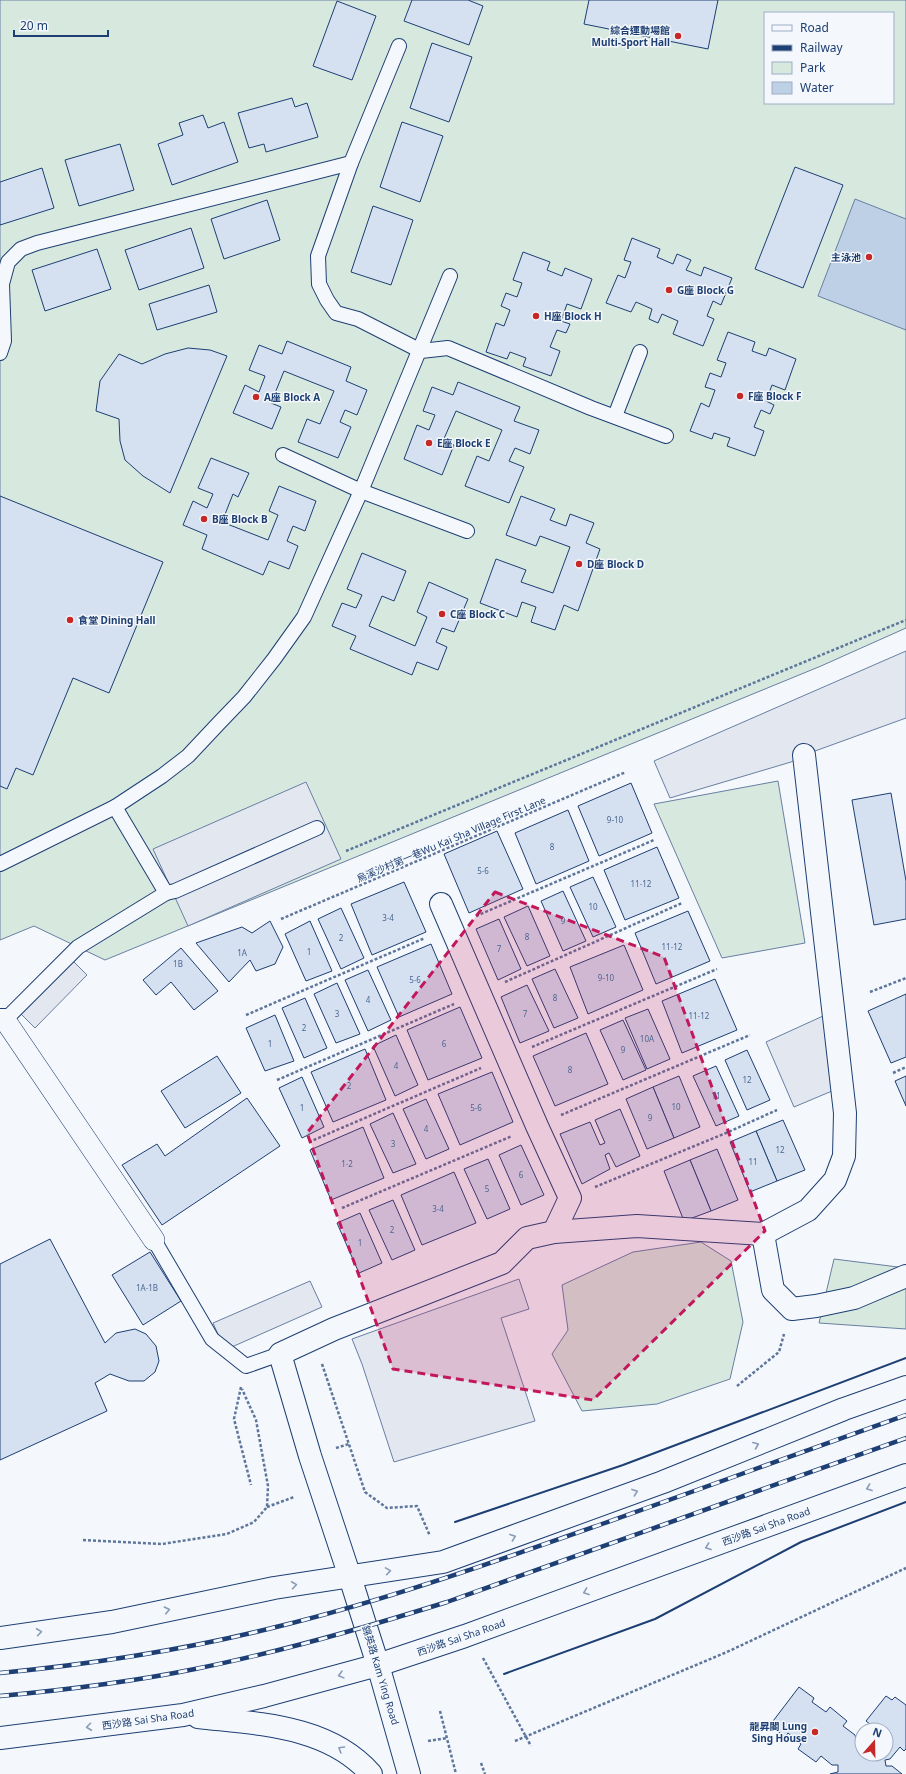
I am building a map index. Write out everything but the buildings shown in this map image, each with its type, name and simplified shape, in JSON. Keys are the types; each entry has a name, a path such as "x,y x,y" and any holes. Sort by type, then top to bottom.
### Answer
{"main road":[{"path":"280,1354 313,1339 502,1263 527,1238 554,1232 638,1226 763,1234 808,1210 835,1180 844,1156 845,1112 804,755"},
{"path":"440,904 570,1198 554,1232"},
{"path":"763,1234 773,1290 792,1309 816,1306 854,1298 906,1276"},
{"name":"錦英路 Kam Ying Road","path":"280,1354 310,1456 378,1665 409,1774"},
{"path":"0,1638 112,1622 274,1588 443,1562 663,1482 844,1409 906,1387"},
{"name":"西沙路 Sai Sha Road","path":"0,1738 183,1715 264,1696 378,1665 470,1634 906,1475"},
{"path":"183,1715 275,1725 305,1734 342,1748 371,1774"}],"street":[{"path":"2,1020 154,1240"}],"lane":[{"path":"398,46 351,163 318,256 319,284 327,300 336,313 358,319 421,350 448,348 666,436"},
{"path":"0,353 4,341 2,284 8,262 21,249 37,243 351,163"},
{"path":"0,864 115,807 162,776 188,756 244,696 274,659 304,617 361,491 421,350 450,276"},
{"path":"615,416 640,352"},
{"path":"283,455 361,491 467,530"},
{"path":"115,807 166,893"},
{"path":"2,1020 78,947 166,893 175,891 317,828"},
{"path":"154,1240 212,1339 246,1366 280,1354"}],"path":[{"path":"346,851 906,620"},
{"name":"烏溪沙村第一巷Wu Kai Sha Village First Lane","path":"281,920 626,772"},
{"path":"870,992 906,978"},
{"path":"893,1073 906,1067"},
{"path":"570,1198 726,1133 777,1110"},
{"path":"737,1386 779,1352 792,1309"},
{"path":"313,1339 365,1492 387,1508 417,1506"},
{"path":"83,1540 162,1544 227,1534 254,1522 267,1507 268,1486 256,1420 242,1386 234,1419 251,1486"},
{"path":"515,1741 727,1652 906,1568"},
{"path":"470,1634 531,1746"},
{"path":"440,1711 456,1774"},
{"path":"481,1763 485,1774"}],"highlighted area":[{"path":"495,892 664,957 765,1231 593,1400 393,1369 307,1133"}],"green space":[{"path":"0,0 906,0 906,628 821,666 105,960 34,926 0,940"},
{"path":"778,781 805,943 722,958 654,804"},
{"path":"701,1242 731,1261 743,1322 730,1379 657,1404 582,1411 552,1354 568,1330 562,1285 633,1252"},
{"path":"834,1259 906,1268 906,1329 819,1323"}],"shaded area":[{"path":"906,651 906,718 804,755 791,762 670,798 654,761"},
{"path":"306,782 341,859 188,926 153,849"},
{"path":"68,956 87,975 35,1028 17,1010"},
{"path":"823,1016 832,1091 794,1107 766,1042"},
{"path":"519,1279 529,1309 501,1318 535,1421 394,1462 362,1364 352,1339"},
{"path":"310,1281 322,1307 225,1350 213,1323"}],"water":[{"name":"主泳池","path":"855,199 906,219 906,330 818,296"}],"railway":[{"path":"0,1673 104,1661 208,1643 359,1605 440,1580 602,1524 906,1415"},
{"path":"0,1696 98,1685 171,1674 259,1655 385,1621 447,1602 906,1438"}],"wall":[{"path":"455,1522 623,1465 906,1358"},
{"path":"504,1674 655,1619 801,1542 906,1502"}],"place":[{"name":"綜合運動場館 Multi-Sport Hall","path":"678,36"},
{"name":"主泳池","path":"869,257"},
{"name":"G座 Block G","path":"669,290"},
{"name":"H座 Block H","path":"536,316"},
{"name":"F座 Block F","path":"740,396"},
{"name":"A座 Block A","path":"256,397"},
{"name":"E座 Block E","path":"429,443"},
{"name":"B座 Block B","path":"204,519"},
{"name":"D座 Block D","path":"579,564"},
{"name":"C座 Block C","path":"442,614"},
{"name":"食堂 Dining Hall","path":"70,620"},
{"name":"龍昇閣 Lung Sing House","path":"815,1732"}]}
